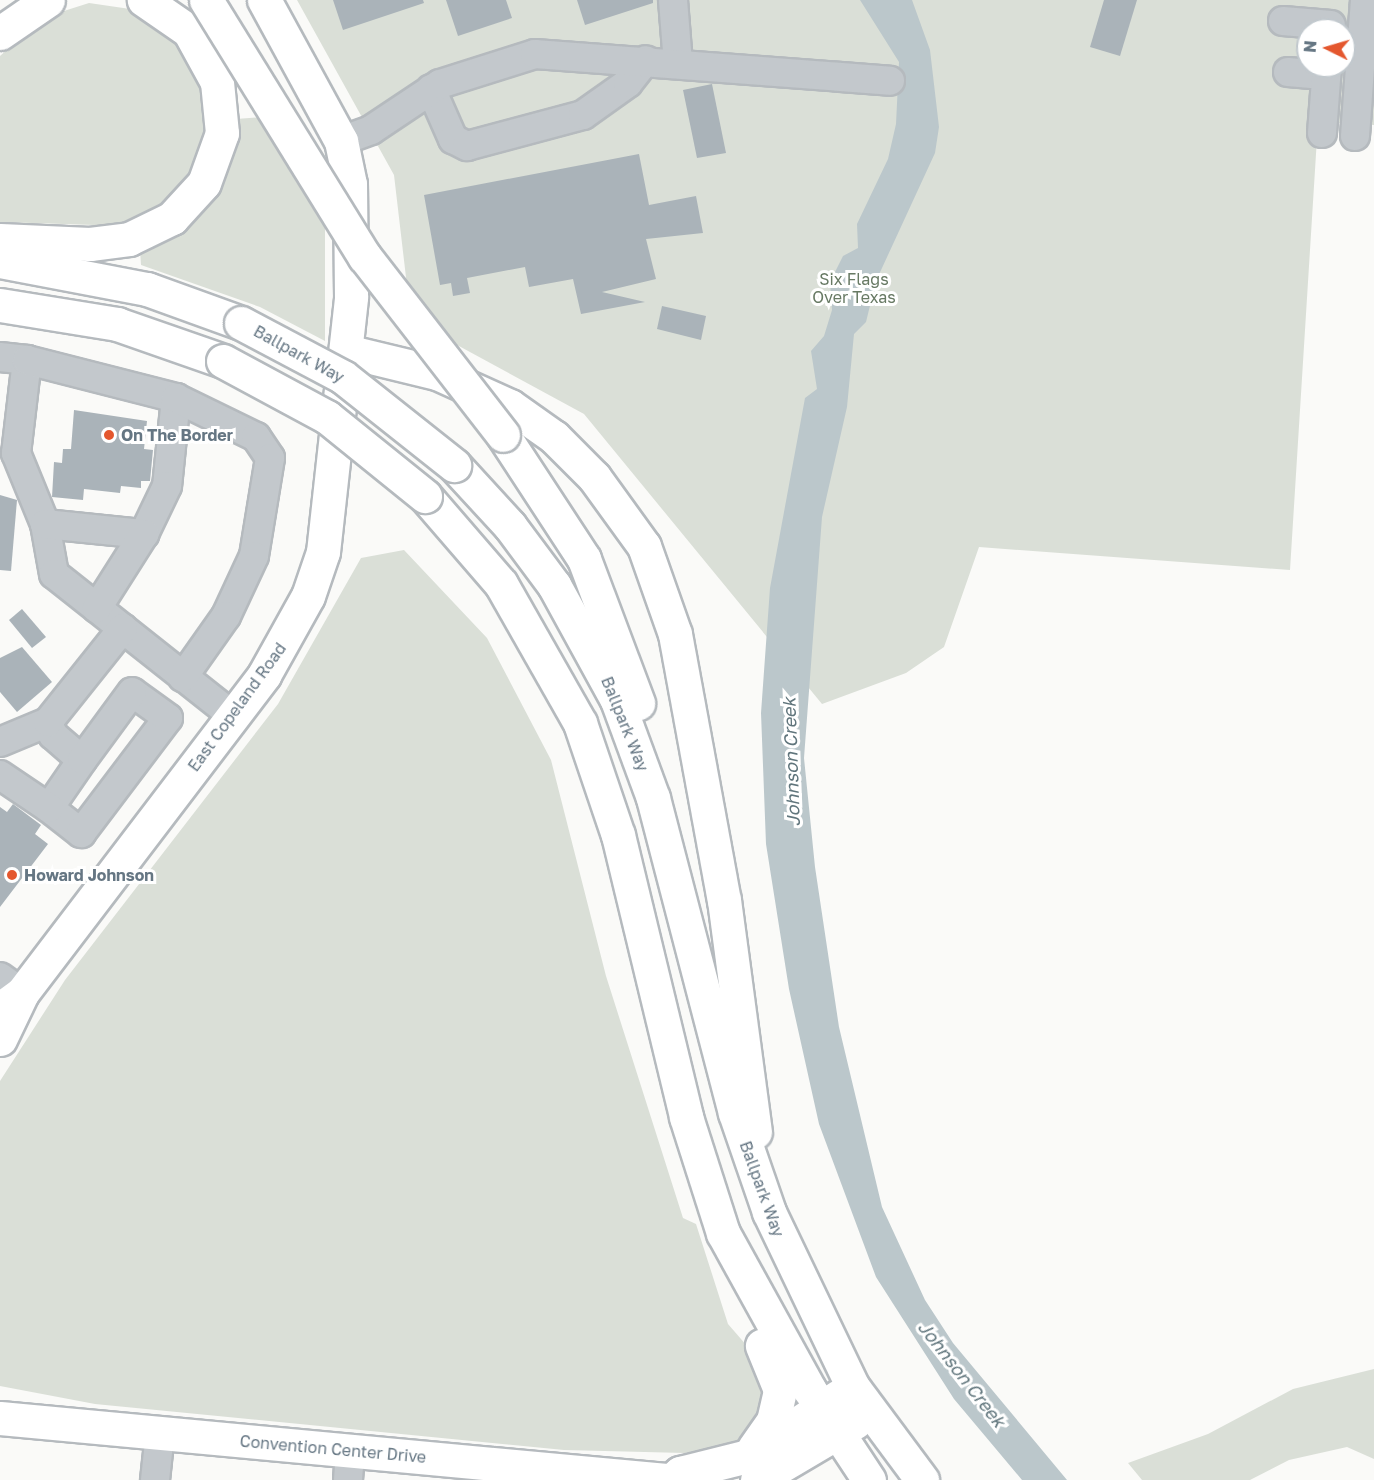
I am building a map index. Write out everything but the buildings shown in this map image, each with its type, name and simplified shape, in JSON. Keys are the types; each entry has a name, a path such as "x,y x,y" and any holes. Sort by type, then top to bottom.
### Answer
{"main road":[{"path":"0,33 48,0"},
{"path":"0,240 90,244 129,239 172,218 204,183 222,133 217,82 189,31 144,0"},
{"path":"206,0 366,257 503,435 574,541 617,641 671,813 688,926"},
{"name":"East Copeland Road","path":"0,1039 7,993 233,716 280,651 317,573 329,526 346,351 352,210 341,141 264,0"},
{"name":"Ballpark Way","path":"0,261 147,289 241,322 343,376 454,465 533,556 598,660 641,761 758,1184 788,1258 861,1400 922,1480"},
{"path":"0,304 117,324 223,361 327,417 425,496 501,584 580,723 618,835 703,1176 752,1294 829,1421 869,1480"},
{"path":"346,351 437,374 510,406 554,437 594,477 644,546 675,634 724,900 753,1095 758,1184"},
{"path":"752,1294 749,1322 780,1390 773,1421 753,1468"},
{"path":"672,1480 680,1473 753,1468 861,1400"},
{"name":"Convention Center Drive","path":"3,1416 160,1433 349,1465 666,1480"}],"lane":[{"path":"673,0 678,63"},
{"path":"1355,136 1365,0"},
{"path":"1283,21 1296,20"},
{"path":"341,141 371,130 431,89 535,54 646,60 890,81"},
{"path":"431,89 453,139 468,146 584,115 614,95 646,60"},
{"path":"1288,72 1296,72"},
{"path":"1322,133 1326,78"},
{"path":"183,677 226,616 254,556 270,458 256,437 176,398 13,359 8,452 45,524 54,574 123,628 183,677 233,716"},
{"path":"97,608 144,534 166,486 176,398"},
{"path":"45,524 144,534"},
{"path":"0,742 48,722 123,628"},
{"path":"0,775 81,833 168,718 132,692 49,808"},
{"path":"48,722 53,735 82,760"},
{"path":"155,1480 160,1433"}],"green space":[{"name":"Six Flags Over Texas","path":"297,0 1374,0 1374,125 1318,122 1290,570 979,547 944,647 906,673 822,704 584,414 411,320 394,175"},
{"path":"89,3 137,10 188,49 210,114 200,164 171,202 126,226 0,222 0,56 42,18"},
{"path":"263,117 325,216 325,341 260,307 141,265 140,249 207,204 225,175 235,149 236,119"},
{"path":"404,550 487,638 551,760 606,976 683,1218 696,1224 728,1324 754,1354 766,1403 743,1438 731,1444 685,1453 564,1450 95,1404 0,1386 0,1081 65,980 278,704 361,558"},
{"path":"1374,1369 1374,1459 1347,1447 1289,1460 1250,1480 1142,1480 1128,1463 1208,1434 1293,1389"}],"water":[{"name":"Johnson Creek","path":"860,0 912,0 930,50 939,127 935,153 876,281 866,322 854,334 847,407 822,517 804,758 815,867 839,1027 882,1207 925,1300 953,1343 1067,1480 1022,1480 954,1399 876,1277 819,1124 789,989 766,844 761,713 770,588 805,398 817,389 811,351 824,336 832,310 830,282 843,256 858,248 857,224 888,159 896,124 899,62"}],"place":[{"name":"On The Border","path":"109,435"},
{"name":"Howard Johnson","path":"12,875"}]}
